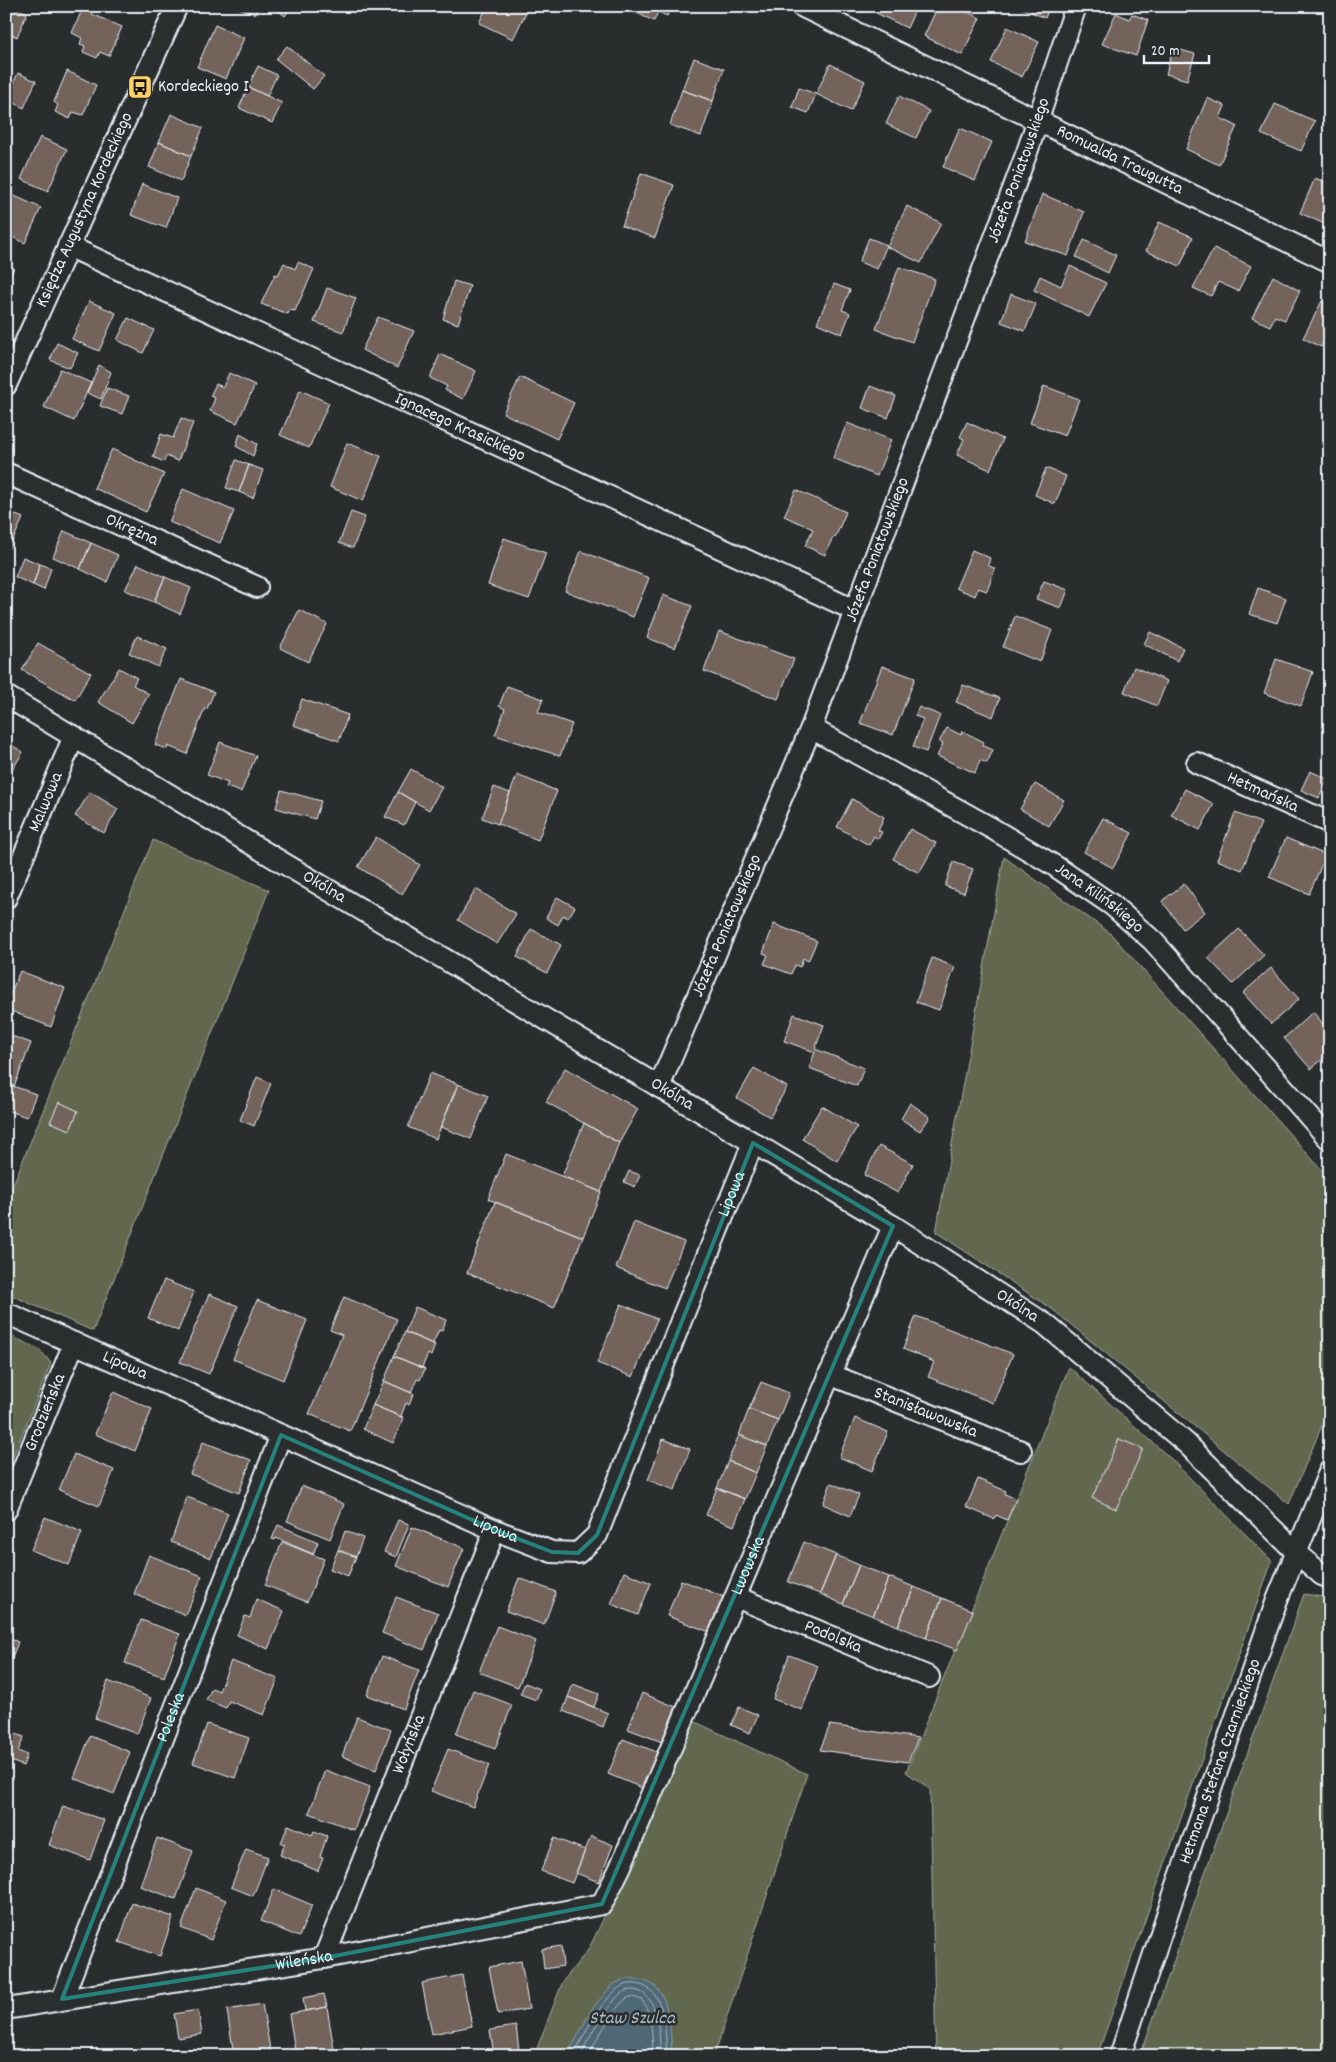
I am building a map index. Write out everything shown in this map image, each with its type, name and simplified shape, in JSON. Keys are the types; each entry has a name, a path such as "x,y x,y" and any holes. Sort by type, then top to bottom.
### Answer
{"street":[{"name":"Księdza Augustyna Kordeckiego","path":"6,385 177,6"},
{"name":"Romualda Traugutta","path":"801,6 1330,262"},
{"name":"Józefa Poniatowskiego","path":"659,1087 811,728 1037,120 1076,6"},
{"name":"Ignacego Krasickiego","path":"68,246 854,610"},
{"name":"Okrężna","path":"6,473 257,587"},
{"name":"Okólna","path":"6,696 893,1226 1045,1324 1188,1444 1296,1552 1322,1575 1330,1578"},
{"name":"Jana Kilińskiego","path":"811,728 993,829 1055,866 1112,904 1153,941 1330,1140"},
{"name":"Malwowa","path":"6,898 74,736"},
{"name":"Hetmańska","path":"1197,763 1330,823"},
{"name":"Lipowa","path":"6,1313 495,1530 552,1552 578,1553 597,1535 684,1312 753,1143"},
{"name":"Lwowska","path":"602,1904 620,1868 893,1226"},
{"name":"Grodzieńska","path":"6,1510 74,1343"},
{"name":"Stanisławowska","path":"829,1374 1021,1451"},
{"name":"Poleska","path":"62,1999 281,1435"},
{"name":"Hetmana Stefana Czarnieckiego","path":"1120,2056 1178,1882 1274,1609 1330,1470"},
{"name":"Wołyńska","path":"324,1958 495,1530"},
{"name":"Podolska","path":"736,1597 929,1677"},
{"name":"Wileńska","path":"6,2009 324,1958 602,1904"}],"highlighted area":[{"path":"753,1143 893,1226 602,1904 324,1958 62,1999 281,1435 495,1530 552,1552 578,1553 597,1535"}],"green space":[{"path":"153,840 269,890 93,1331 6,1293 6,1202"},
{"path":"1004,857 1110,933 1330,1179 1330,1406 1289,1504 1052,1309 936,1232"},
{"path":"6,1334 39,1349 51,1363 6,1474"},
{"path":"1069,1367 1170,1458 1272,1561 1097,2056 936,2056 930,1789 906,1772"},
{"path":"1304,1594 1330,1598 1330,2056 1140,2056"},
{"path":"687,1718 807,1774 714,2056 534,2056 563,1981 588,1950 600,1926"}],"water":[{"name":"Staw Szulca","path":"627,1978 647,1982 659,1990 669,2018 672,2056 567,2056 592,2009 612,1985"}],"building":[{"path":"6,6 11,6 6,17"},
{"path":"11,6 27,13 17,37 6,32 6,17"},
{"path":"233,6 258,6 255,14"},
{"path":"277,6 291,6 285,16 275,8"},
{"path":"487,6 525,6 528,8 513,39 479,23"},
{"path":"637,6 672,6 667,16 658,12 654,21 634,12"},
{"path":"879,6 917,6 907,28 876,13"},
{"path":"938,6 956,6 980,18 962,55 924,36"},
{"path":"1017,6 1050,6 1045,18"},
{"path":"1323,6 1330,6 1330,12 1322,8"},
{"path":"82,10 122,27 109,56 100,52 97,58 83,52 85,46 80,44 82,38 72,33"},
{"path":"1116,13 1129,19 1132,14 1148,20 1136,56 1102,44"},
{"path":"215,25 244,38 226,79 197,67"},
{"path":"1007,27 1039,42 1022,77 991,62"},
{"path":"287,46 324,76 313,89 276,59"},
{"path":"1173,48 1195,54 1187,80 1166,74"},
{"path":"694,58 724,69 713,101 682,90"},
{"path":"830,64 865,81 851,111 816,94"},
{"path":"258,66 277,75 267,96 248,87"},
{"path":"67,71 96,85 83,115 73,112 70,119 55,112 58,105 54,102"},
{"path":"18,73 36,81 24,108 7,99"},
{"path":"248,87 282,103 272,123 239,108"},
{"path":"799,88 816,94 808,113 792,107"},
{"path":"682,90 713,101 701,136 670,125"},
{"path":"899,96 929,111 916,138 886,124"},
{"path":"1207,98 1225,106 1220,118 1237,126 1219,165 1186,149"},
{"path":"1275,104 1315,121 1301,151 1261,134"},
{"path":"171,114 203,128 191,156 159,142"},
{"path":"960,128 992,142 975,181 943,167"},
{"path":"40,137 67,149 48,191 21,179"},
{"path":"159,142 191,156 181,181 149,167"},
{"path":"641,173 674,185 655,238 622,226"},
{"path":"1315,178 1330,184 1329,226 1300,213"},
{"path":"142,184 177,198 166,228 131,215"},
{"path":"10,194 41,208 25,243 6,234 6,202"},
{"path":"1042,194 1084,212 1068,256 1025,241"},
{"path":"907,206 941,223 921,263 887,247"},
{"path":"1159,222 1193,237 1180,266 1146,251"},
{"path":"869,238 887,245 877,269 859,262"},
{"path":"1084,240 1116,255 1108,273 1076,257"},
{"path":"1214,248 1251,266 1238,291 1218,282 1211,296 1193,288"},
{"path":"298,262 314,269 295,311 290,310 288,314 261,304 275,274 278,275 284,263 295,269"},
{"path":"6,264 14,268 6,284"},
{"path":"1070,266 1106,283 1089,317 1034,290 1040,276 1061,286"},
{"path":"899,267 935,279 912,342 876,329"},
{"path":"1273,276 1300,291 1285,320 1275,316 1270,326 1252,318"},
{"path":"454,281 470,286 458,324 443,319"},
{"path":"834,284 850,290 842,310 850,313 842,334 817,323"},
{"path":"327,288 356,298 343,332 314,322"},
{"path":"1011,294 1036,304 1025,331 1001,322"},
{"path":"89,301 116,313 99,351 72,339"},
{"path":"1322,301 1330,305 1330,338 1326,337 1321,347 1303,338"},
{"path":"378,317 414,331 397,368 362,350"},
{"path":"128,318 154,330 143,353 117,340"},
{"path":"57,343 78,353 70,368 50,360"},
{"path":"440,354 476,371 463,399 445,390 447,386 430,378"},
{"path":"99,365 111,372 101,399 87,393"},
{"path":"60,369 91,383 74,421 44,407"},
{"path":"229,373 255,385 237,423 210,411 215,398 210,396 216,384 223,387"},
{"path":"520,377 574,403 557,439 503,413"},
{"path":"870,386 896,396 888,418 862,408"},
{"path":"1044,386 1079,399 1065,436 1030,423"},
{"path":"107,388 129,396 122,414 100,406"},
{"path":"300,390 329,403 309,448 280,435"},
{"path":"181,418 193,423 178,461 166,456 164,462 153,457 161,434 173,438"},
{"path":"967,422 1003,439 990,470 957,455 964,439 960,437"},
{"path":"847,423 891,440 877,476 833,458"},
{"path":"240,434 257,444 253,456 236,446"},
{"path":"347,443 381,456 363,501 330,487"},
{"path":"112,449 164,474 146,512 94,488"},
{"path":"236,460 249,465 239,492 226,488"},
{"path":"249,465 263,470 253,498 239,492"},
{"path":"1046,468 1066,476 1055,504 1035,495"},
{"path":"183,489 234,511 220,543 169,522"},
{"path":"796,490 846,512 835,538 833,537 825,555 805,546 813,529 784,516"},
{"path":"6,511 23,518 6,555"},
{"path":"351,512 365,517 353,548 339,543"},
{"path":"64,531 91,543 80,569 53,557"},
{"path":"504,538 546,553 529,599 488,585"},
{"path":"91,543 118,555 107,582 80,569"},
{"path":"972,550 990,558 988,565 995,569 987,591 978,588 975,596 956,588"},
{"path":"581,551 649,578 633,617 565,591"},
{"path":"23,557 40,564 33,585 15,577"},
{"path":"40,564 51,568 44,590 33,585"},
{"path":"138,564 165,577 154,602 125,590"},
{"path":"165,577 191,588 180,614 154,602"},
{"path":"1044,581 1068,590 1061,608 1036,599"},
{"path":"1258,588 1286,598 1277,623 1249,614"},
{"path":"663,595 692,606 675,648 647,638"},
{"path":"299,610 327,624 308,662 280,648"},
{"path":"1015,616 1052,630 1040,662 1003,647"},
{"path":"719,631 794,659 778,699 704,671"},
{"path":"1150,632 1183,648 1177,661 1144,644"},
{"path":"137,636 167,649 158,667 129,653"},
{"path":"38,643 91,673 75,700 22,670"},
{"path":"1276,659 1313,672 1301,706 1264,693"},
{"path":"882,666 915,678 893,735 860,723"},
{"path":"1134,667 1167,681 1157,706 1124,692"},
{"path":"119,668 137,678 133,685 149,694 132,723 98,702"},
{"path":"181,679 214,692 207,709 205,708 187,754 168,746 167,749 155,745"},
{"path":"963,685 1000,698 993,717 956,702"},
{"path":"507,686 543,699 538,712 572,724 560,756 495,735 505,709 499,706"},
{"path":"302,699 348,715 339,741 293,725"},
{"path":"919,707 940,715 926,752 913,747 923,719 915,716"},
{"path":"947,728 961,735 962,731 984,742 982,745 993,750 987,763 980,760 975,773 937,756 943,744 939,742"},
{"path":"6,742 23,752 6,780"},
{"path":"220,742 256,756 241,792 226,787 228,783 207,775"},
{"path":"411,769 442,787 429,810 398,792"},
{"path":"1310,771 1328,779 1319,798 1301,790"},
{"path":"517,775 557,791 538,840 498,824"},
{"path":"1035,784 1064,800 1049,826 1020,809"},
{"path":"494,787 510,793 498,824 482,818"},
{"path":"1185,789 1214,804 1200,830 1171,815"},
{"path":"281,790 321,801 315,819 276,808"},
{"path":"90,792 118,809 104,833 75,816"},
{"path":"398,792 415,802 404,825 385,817"},
{"path":"852,799 884,817 878,830 882,832 878,839 874,836 869,845 837,827"},
{"path":"1235,813 1261,823 1242,870 1217,860"},
{"path":"1103,818 1132,833 1113,868 1084,852"},
{"path":"910,829 936,843 919,873 893,859"},
{"path":"376,837 420,865 402,894 358,867"},
{"path":"1286,838 1326,855 1309,894 1269,877"},
{"path":"953,862 973,869 964,893 945,886"},
{"path":"1184,884 1205,912 1183,929 1162,901"},
{"path":"476,889 516,914 497,944 458,920"},
{"path":"557,897 575,907 568,918 563,915 558,925 546,918"},
{"path":"774,924 817,941 808,961 803,958 800,967 795,965 791,974 764,964 768,955 763,953"},
{"path":"531,929 561,945 547,973 517,957"},
{"path":"1239,929 1264,955 1233,984 1208,958"},
{"path":"932,958 955,967 939,1010 916,1002"},
{"path":"1271,968 1299,999 1271,1024 1243,993"},
{"path":"20,971 65,988 51,1027 6,1009 6,1004"},
{"path":"1330,984 1330,997 1323,990"},
{"path":"1313,1012 1330,1032 1330,1053 1311,1069 1284,1038"},
{"path":"794,1014 824,1025 815,1049 864,1068 857,1086 809,1068 815,1052 784,1041"},
{"path":"6,1034 31,1043 14,1087 6,1084"},
{"path":"565,1068 638,1109 619,1143 546,1102"},
{"path":"754,1068 787,1087 770,1117 737,1098"},
{"path":"430,1073 458,1084 436,1139 408,1127"},
{"path":"257,1077 271,1083 254,1126 240,1120"},
{"path":"7,1084 36,1094 27,1117 6,1110"},
{"path":"458,1084 488,1096 471,1139 441,1127"},
{"path":"59,1102 78,1111 70,1130 50,1122"},
{"path":"910,1103 930,1117 920,1131 901,1119"},
{"path":"822,1106 857,1127 837,1161 802,1139"},
{"path":"584,1123 619,1143 601,1192 562,1176"},
{"path":"879,1146 913,1164 898,1193 864,1175"},
{"path":"506,1154 601,1192 583,1237 488,1199"},
{"path":"629,1171 640,1175 635,1187 624,1182"},
{"path":"495,1202 583,1237 554,1308 467,1273"},
{"path":"634,1222 684,1242 665,1288 616,1268"},
{"path":"164,1280 194,1292 178,1331 148,1318"},
{"path":"209,1294 238,1306 209,1374 180,1362"},
{"path":"344,1297 397,1319 350,1431 309,1414 342,1335 330,1330"},
{"path":"257,1300 307,1320 283,1380 233,1359"},
{"path":"621,1304 657,1319 633,1377 597,1363"},
{"path":"415,1307 446,1320 442,1331 439,1330 433,1343 435,1345 405,1332"},
{"path":"916,1316 1013,1354 993,1403 928,1377 934,1362 903,1349"},
{"path":"405,1332 435,1345 431,1356 428,1354 422,1367 425,1369 394,1356"},
{"path":"394,1356 425,1369 420,1380 417,1379 411,1392 414,1394 384,1381"},
{"path":"384,1381 414,1394 409,1405 406,1403 401,1416 404,1418 373,1405"},
{"path":"761,1382 789,1393 778,1420 749,1409"},
{"path":"113,1392 152,1409 135,1451 95,1434"},
{"path":"373,1405 404,1418 393,1443 363,1429"},
{"path":"749,1409 778,1420 767,1446 739,1435"},
{"path":"855,1418 888,1432 872,1471 839,1457"},
{"path":"739,1435 767,1446 756,1473 728,1461"},
{"path":"663,1439 690,1449 675,1490 648,1480"},
{"path":"1119,1439 1143,1449 1116,1509 1092,1498"},
{"path":"203,1442 251,1460 239,1493 190,1474"},
{"path":"74,1454 114,1470 99,1506 59,1490"},
{"path":"728,1461 756,1473 745,1499 717,1488"},
{"path":"978,1479 1006,1491 1005,1494 1016,1499 1007,1520 996,1515 994,1519 966,1507"},
{"path":"831,1483 859,1495 850,1516 823,1504"},
{"path":"302,1486 344,1504 330,1539 287,1521"},
{"path":"717,1488 745,1499 734,1526 706,1515"},
{"path":"187,1497 228,1513 211,1558 171,1542"},
{"path":"45,1517 82,1532 69,1565 31,1550"},
{"path":"398,1520 409,1524 396,1557 384,1552"},
{"path":"278,1525 318,1542 313,1554 276,1538 275,1540 272,1539"},
{"path":"412,1527 464,1548 448,1587 396,1566"},
{"path":"345,1531 363,1538 356,1557 338,1550"},
{"path":"282,1542 324,1559 307,1602 265,1585"},
{"path":"804,1542 836,1555 820,1594 788,1582"},
{"path":"338,1550 356,1557 348,1576 330,1569"},
{"path":"149,1555 202,1576 186,1615 134,1594"},
{"path":"836,1555 859,1565 843,1604 820,1594"},
{"path":"859,1565 889,1577 873,1616 843,1604"},
{"path":"624,1572 651,1583 638,1615 611,1604"},
{"path":"889,1577 914,1587 898,1626 873,1616"},
{"path":"519,1578 556,1592 544,1625 506,1611"},
{"path":"681,1580 724,1597 710,1632 667,1616"},
{"path":"914,1587 942,1598 926,1638 898,1626"},
{"path":"396,1597 438,1613 424,1650 382,1633"},
{"path":"942,1598 973,1611 957,1650 926,1638"},
{"path":"256,1599 284,1611 268,1649 237,1635 245,1616 250,1618"},
{"path":"141,1620 180,1634 164,1677 125,1663"},
{"path":"497,1626 536,1641 518,1687 479,1672"},
{"path":"6,1637 18,1642 6,1673"},
{"path":"789,1655 818,1666 802,1710 773,1699"},
{"path":"382,1656 419,1670 404,1709 367,1695"},
{"path":"231,1661 278,1679 264,1715 229,1701 226,1708 206,1700 212,1688 219,1691"},
{"path":"108,1681 151,1698 137,1734 95,1718"},
{"path":"525,1683 540,1689 536,1700 520,1694"},
{"path":"573,1684 599,1694 594,1707 568,1697"},
{"path":"473,1690 512,1705 495,1749 456,1734"},
{"path":"642,1693 676,1707 662,1742 628,1729"},
{"path":"568,1697 608,1713 603,1727 563,1711"},
{"path":"739,1707 758,1715 750,1733 731,1725"},
{"path":"357,1717 391,1730 376,1770 342,1756"},
{"path":"207,1724 249,1738 235,1778 193,1763"},
{"path":"830,1725 918,1738 908,1762 820,1750"},
{"path":"13,1733 24,1737 18,1751 27,1755 23,1766 6,1759 6,1749"},
{"path":"90,1736 130,1752 114,1794 74,1778"},
{"path":"623,1739 662,1754 647,1790 608,1774"},
{"path":"448,1749 489,1765 473,1807 431,1791"},
{"path":"325,1770 370,1787 354,1830 309,1813"},
{"path":"63,1806 104,1820 90,1860 49,1845"},
{"path":"288,1825 312,1835 314,1831 327,1836 320,1857 323,1858 318,1871 280,1855 285,1844 281,1843"},
{"path":"591,1836 613,1845 599,1882 576,1873"},
{"path":"157,1838 193,1851 176,1899 140,1886"},
{"path":"554,1838 585,1850 572,1883 541,1871"},
{"path":"246,1849 268,1857 253,1896 231,1887"},
{"path":"196,1888 226,1900 211,1940 181,1928"},
{"path":"274,1889 312,1905 299,1937 261,1921"},
{"path":"132,1903 173,1917 160,1956 119,1942"},
{"path":"561,1946 563,1966 544,1969 542,1949"},
{"path":"521,1961 529,2009 498,2014 489,1967"},
{"path":"462,1975 472,2026 432,2034 422,1983"},
{"path":"324,1994 327,2007 305,2011 303,1998"},
{"path":"262,2004 271,2055 234,2056 227,2010"},
{"path":"327,2007 335,2056 296,2056 289,2014"},
{"path":"198,2010 202,2034 178,2038 174,2014"},
{"path":"516,2026 519,2051 494,2055 490,2030"}],"place":[{"name":"Kordeckiego I","path":"140,87"}]}
